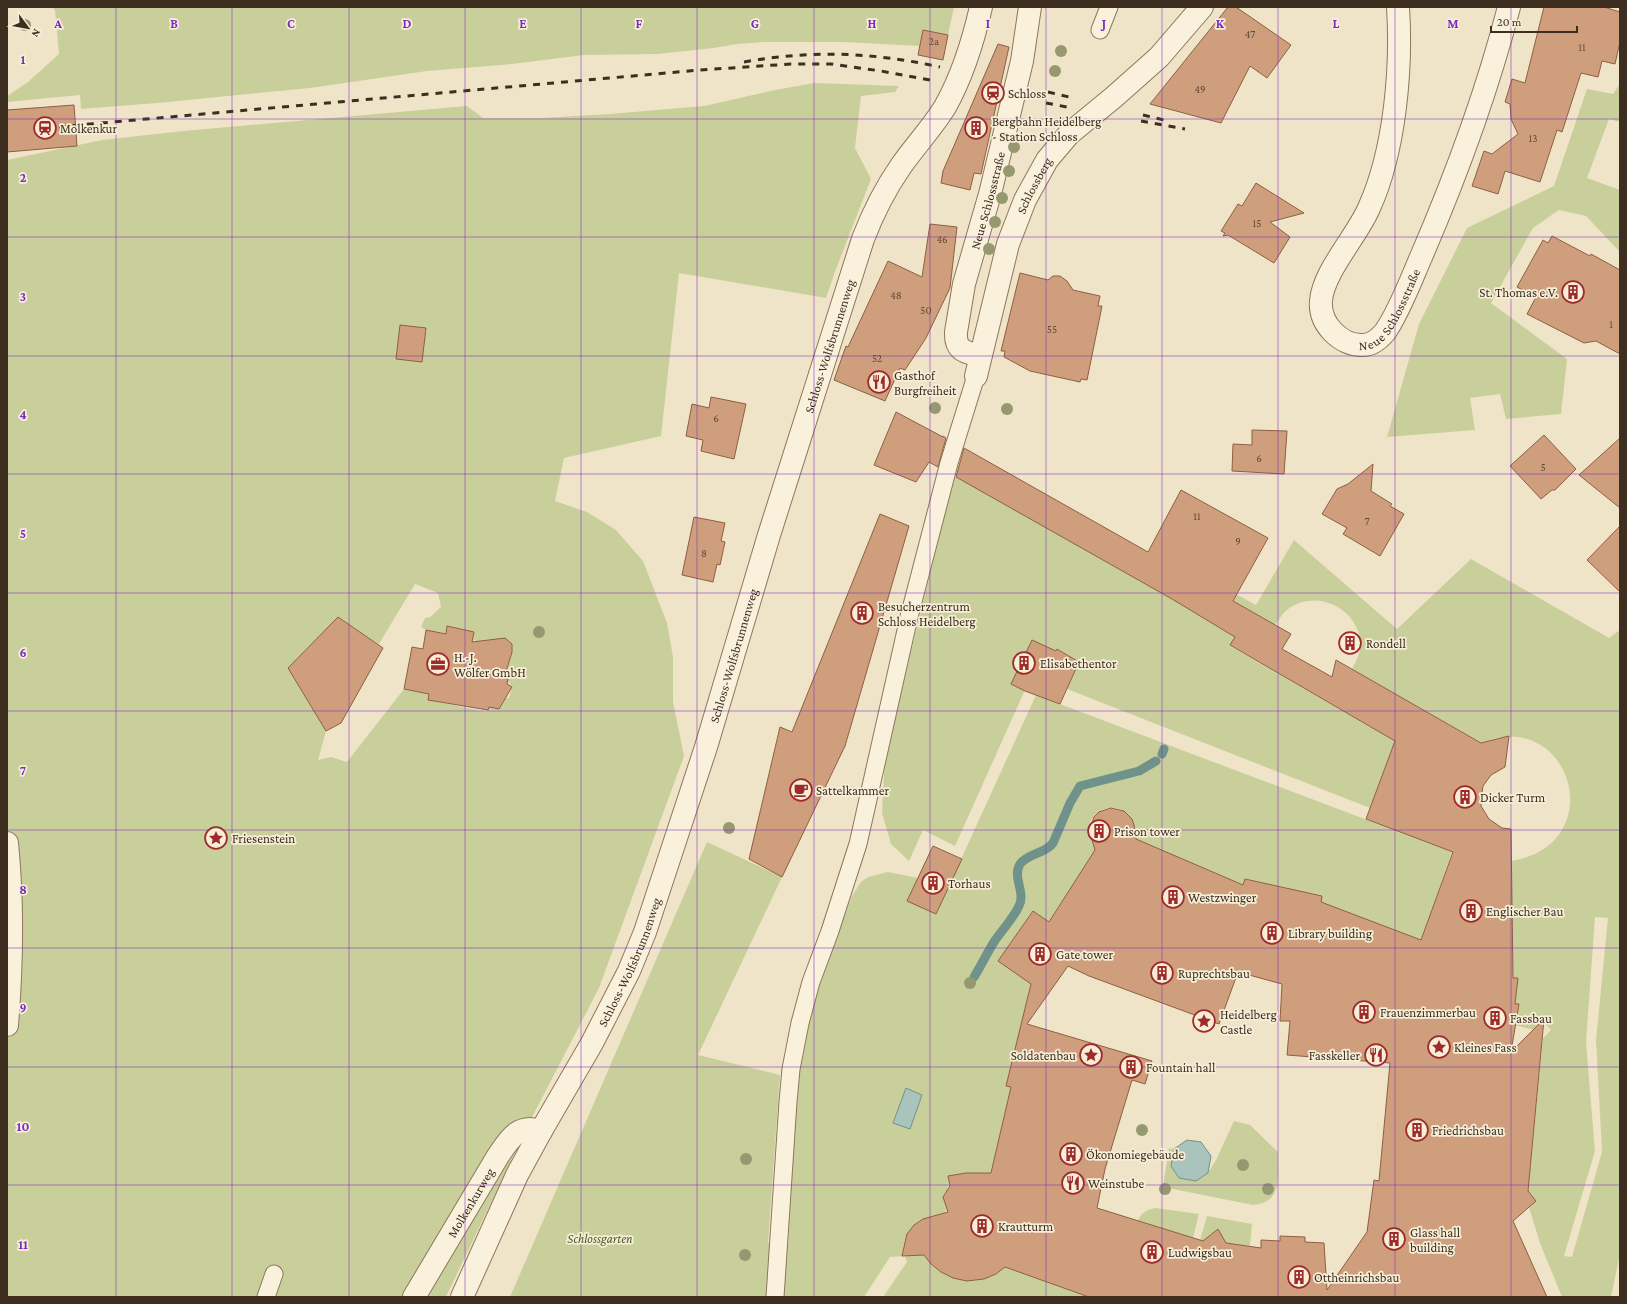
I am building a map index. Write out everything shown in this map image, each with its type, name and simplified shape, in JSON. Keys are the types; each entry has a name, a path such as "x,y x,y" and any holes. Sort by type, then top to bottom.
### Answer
{"street":[{"name":"Schloss-Wolfsbrunnenweg","path":"462,1297 517,1176 592,1043 629,971 653,910 706,747 769,535 865,233 882,196 902,165 934,122 954,89 967,62 981,7"},
{"name":"Neue Schlossstraße","path":"978,366 966,352 958,347 956,332 964,284 990,194 1022,61 1030,7"},
{"name":"Schlossberg","path":"978,366 1008,244 1032,186 1047,160 1069,134 1159,57 1202,7"},
{"name":"Neue Schlossstraße","path":"1398,7 1397,82 1393,121 1385,163 1370,206 1331,273 1321,298 1323,315 1331,330 1344,341 1356,345 1372,343 1383,334 1394,316 1412,278 1436,222 1468,136 1509,7"},
{"path":"7,843 11,904 11,953 7,1025"},
{"name":"Molkenkurweg","path":"414,1297 508,1142 518,1132 527,1128 541,1131"}],"lane":[{"path":"1100,30 1109,7"},
{"path":"775,1297 791,1069 800,1023 811,982 830,931 858,844 920,571 948,463 956,444 978,366"},
{"path":"266,1297 274,1274"}],"green space":[{"path":"52,7 954,7 948,35 923,30 920,46 842,42 764,42 658,54 584,55 512,64 427,71 310,88 157,103 81,109 80,95 7,102 7,96 28,82 59,54 55,10"},
{"path":"814,83 899,86 895,92 861,96 855,148 871,179 826,298 679,273 661,436 564,458 555,501 587,512 616,530 643,561 667,623 673,657 673,702 684,756 599,988 527,1127 446,1297 7,1297 7,160 102,140 183,131 467,106 483,118 541,118 610,114 704,106","holes":["415,584 438,593 441,607 430,617 425,618 421,627 426,630 446,634 448,626 474,632 473,640 492,644 499,639 504,639 511,643 512,652 503,678 508,681 512,687 509,698 497,700 496,709 489,707 487,712 428,700 429,694 404,689 347,762 331,757 318,760 326,731 288,668 338,617 379,644"]},
{"path":"1620,84 1620,122 1609,119 1587,178 1620,190 1620,252 1586,216 1559,210 1533,228 1491,303 1567,359 1561,414 1506,419 1500,394 1470,398 1475,430 1387,437 1419,324 1467,228 1554,186 1587,89 1613,94"},
{"path":"954,476 1172,599 1235,637 1230,646 1395,741 1370,808 1067,689 1079,662 1058,649 1036,695 1025,690 955,846 923,830 909,861 891,844 882,813 885,757"},
{"path":"1294,540 1397,629 1471,559 1609,638 1620,630 1620,1254 1611,1297 1562,1297 1540,1243 1529,1207 1536,1201 1528,1191 1543,1038 1551,1030 1543,1021 1534,1030 1514,1025 1519,1004 1515,1004 1517,978 1513,978 1511,861 1542,850 1562,831 1570,807 1568,782 1557,760 1538,744 1513,737 1482,743 1352,669 1360,649 1359,636 1355,625 1348,615 1338,607 1327,602 1315,600 1303,602 1286,611 1275,625 1212,589 1216,583 1256,605","holes":["1595,917 1608,918 1596,1040 1602,1152 1572,1257 1564,1256 1595,1151 1586,1042"]},
{"name":"Schlossgarten","path":"1036,695 1452,852 1421,940 1321,902 1322,895 1310,893 1308,899 1286,895 1288,888 1278,886 1276,893 1257,888 1258,882 1245,879 1243,885 1133,838 1133,824 1129,815 1121,810 1112,808 1103,810 1096,815 1091,823 1090,833 1097,847 1049,922 1033,911 998,961 1031,984 1011,1087 990,1177 957,1175 948,1178 948,1188 943,1197 947,1210 939,1217 924,1219 914,1224 908,1234 905,1245 906,1256 924,1254 996,1274 1005,1267 1089,1297 883,1297 907,1262 905,1256 890,1257 864,1297 510,1297 707,842 782,877 698,1055 780,1075 768,1243 788,1247 794,1107 806,1033 823,973 852,896 861,882 868,877 888,872 918,878 908,901 936,914"},
{"path":"1234,1121 1250,1125 1278,1152 1277,1186 1270,1199 1263,1203 1253,1205 1163,1187 1169,1148 1174,1149 1171,1166 1196,1181 1208,1173 1216,1160"},
{"path":"1156,1208 1199,1214 1193,1238 1138,1221 1141,1215 1145,1212"},
{"path":"1207,1216 1252,1224 1250,1246 1226,1243 1221,1235 1214,1233 1207,1242 1200,1240"}],"water":[{"path":"906,1088 922,1095 910,1129 893,1123"},
{"path":"1187,1140 1201,1142 1211,1156 1208,1173 1196,1181 1179,1178 1171,1166 1174,1149"}],"building":[{"path":"1228,7 1236,7 1291,45 1267,78 1250,66 1221,123 1150,104"},
{"path":"1544,7 1604,7 1620,12 1620,42 1615,64 1602,61 1598,77 1581,73 1562,132 1557,130 1540,182 1505,171 1498,194 1472,186 1484,151 1492,154 1518,134 1511,119 1510,104 1505,102 1512,79 1525,83"},
{"path":"923,30 948,35 943,60 918,55"},
{"name":"Bergbahn Heidelberg - Station Schloss","path":"998,44 1009,47 981,174 974,173 970,190 941,183 943,171"},
{"path":"74,105 77,146 7,152 7,110"},
{"path":"1256,183 1304,213 1270,222 1290,237 1274,263 1228,235 1223,236 1225,233 1221,231 1238,204 1242,206"},
{"path":"930,224 957,227 950,288 926,338 905,370 900,368 885,401 834,380 846,346 848,347 888,261 922,277"},
{"name":"St. Thomas e.V.","path":"1552,236 1590,256 1591,254 1620,270 1620,354 1596,341 1584,343 1527,314 1536,297 1517,287 1543,240 1548,243"},
{"path":"1020,273 1048,280 1053,276 1060,276 1067,281 1073,290 1100,296 1098,306 1102,306 1087,380 1081,379 1080,382 1030,371 1004,357 1005,351 1001,351"},
{"path":"400,325 426,328 422,362 396,359"},
{"path":"711,397 746,404 734,459 701,451 703,440 686,436 692,404 709,408"},
{"path":"896,412 946,438 938,467 929,462 916,482 874,465"},
{"path":"1252,430 1287,431 1284,474 1232,471 1233,444 1252,445"},
{"path":"1544,435 1576,469 1555,490 1552,490 1541,499 1510,466"},
{"path":"1620,438 1620,508 1579,475"},
{"path":"964,448 1148,552 1181,490 1268,538 1233,601 1291,634 1282,649 1332,677 1336,660 1481,743 1509,736 1505,767 1491,775 1483,786 1481,806 1489,819 1502,828 1511,829 1513,978 1518,978 1515,1004 1519,1004 1511,1052 1544,1019 1528,1191 1536,1201 1513,1221 1547,1297 1089,1297 1005,1267 996,1274 984,1279 967,1281 953,1278 941,1272 931,1264 924,1255 902,1256 907,1234 914,1225 923,1219 948,1212 943,1197 950,1186 948,1176 966,1173 991,1173 1011,1087 1006,1086 1031,984 998,961 1033,911 1049,922 1095,850 1090,833 1094,817 1099,812 1111,808 1124,811 1132,819 1136,839 1243,885 1245,879 1322,896 1321,902 1421,940 1453,852 1366,819 1395,741 1230,645 1235,637 1172,599 956,477","holes":["1068,966 1089,976 1219,1024 1238,972 1282,984 1280,1021 1290,1021 1287,1055 1390,1063 1379,1181 1374,1180 1367,1232 1327,1290 1324,1243 1305,1242 1305,1237 1280,1236 1280,1241 1261,1240 1261,1248 1226,1243 1218,1229 1203,1241 1097,1208 1105,1169 1132,1080 1145,1084 1152,1061 1027,1024"]},
{"path":"1373,464 1371,491 1392,504 1390,506 1404,514 1380,556 1343,534 1347,528 1322,514 1337,489 1348,484"},
{"path":"880,514 909,526 845,746 782,877 749,859 780,727 792,732"},
{"path":"694,517 725,523 721,541 725,542 720,565 717,564 713,582 682,575"},
{"path":"1620,526 1620,592 1587,560"},
{"path":"338,617 383,648 341,723 326,731 288,668"},
{"path":"447,626 474,632 472,642 505,638 512,644 512,652 504,678 508,679 507,684 512,687 499,709 489,707 488,710 428,700 429,694 404,689 412,647 423,649 426,630 446,634"},
{"path":"1032,640 1056,651 1057,649 1079,662 1060,704 1011,684"},
{"name":"Torhaus","path":"933,846 962,859 936,914 907,901"}],"waterway":[{"path":"1162,754 1164,749"},
{"path":"974,977 994,942 1017,911 1021,901 1017,874 1020,864 1023,860 1050,847 1070,803 1080,786 1139,771 1156,761"}],"railway":[{"path":"744,62 769,58 818,54 842,54 890,58 940,67"},
{"path":"45,128 700,70 791,64 831,64 935,81"},
{"path":"1048,92 1069,97"},
{"path":"1046,103 1067,107"},
{"path":"1143,115 1164,120"},
{"path":"1141,121 1185,129"}],"place":[{"name":"Schloss","path":"993,93"},
{"name":"Molkenkur","path":"45,128"},
{"name":"Bergbahn Heidelberg - Station Schloss","path":"976,128"},
{"name":"St. Thomas e.V.","path":"1573,292"},
{"name":"Gasthof Burgfreiheit","path":"879,382"},
{"name":"Besucherzentrum Schloss Heidelberg","path":"862,613"},
{"name":"Rondell","path":"1350,643"},
{"name":"Elisabethentor","path":"1024,663"},
{"name":"H.-J. Wölfer GmbH","path":"438,664"},
{"name":"Sattelkammer","path":"801,790"},
{"name":"Dicker Turm","path":"1465,797"},
{"name":"Prison tower","path":"1099,831"},
{"name":"Friesenstein","path":"216,838"},
{"name":"Torhaus","path":"933,883"},
{"name":"Westzwinger","path":"1173,897"},
{"name":"Englischer Bau","path":"1471,911"},
{"name":"Library building","path":"1272,933"},
{"name":"Gate tower","path":"1040,954"},
{"name":"Ruprechtsbau","path":"1162,973"},
{"name":"Frauenzimmerbau","path":"1364,1012"},
{"name":"Fassbau","path":"1495,1018"},
{"name":"Heidelberg Castle","path":"1204,1021"},
{"name":"Kleines Fass","path":"1439,1047"},
{"name":"Soldatenbau","path":"1091,1055"},
{"name":"Fasskeller","path":"1376,1055"},
{"name":"Fountain hall","path":"1131,1067"},
{"name":"Friedrichsbau","path":"1417,1130"},
{"name":"Ökonomiegebäude","path":"1071,1154"},
{"name":"Weinstube","path":"1073,1183"},
{"name":"Krautturm","path":"982,1226"},
{"name":"Glass hall building","path":"1394,1239"},
{"name":"Ludwigsbau","path":"1152,1252"},
{"name":"Ottheinrichsbau","path":"1299,1277"}]}
